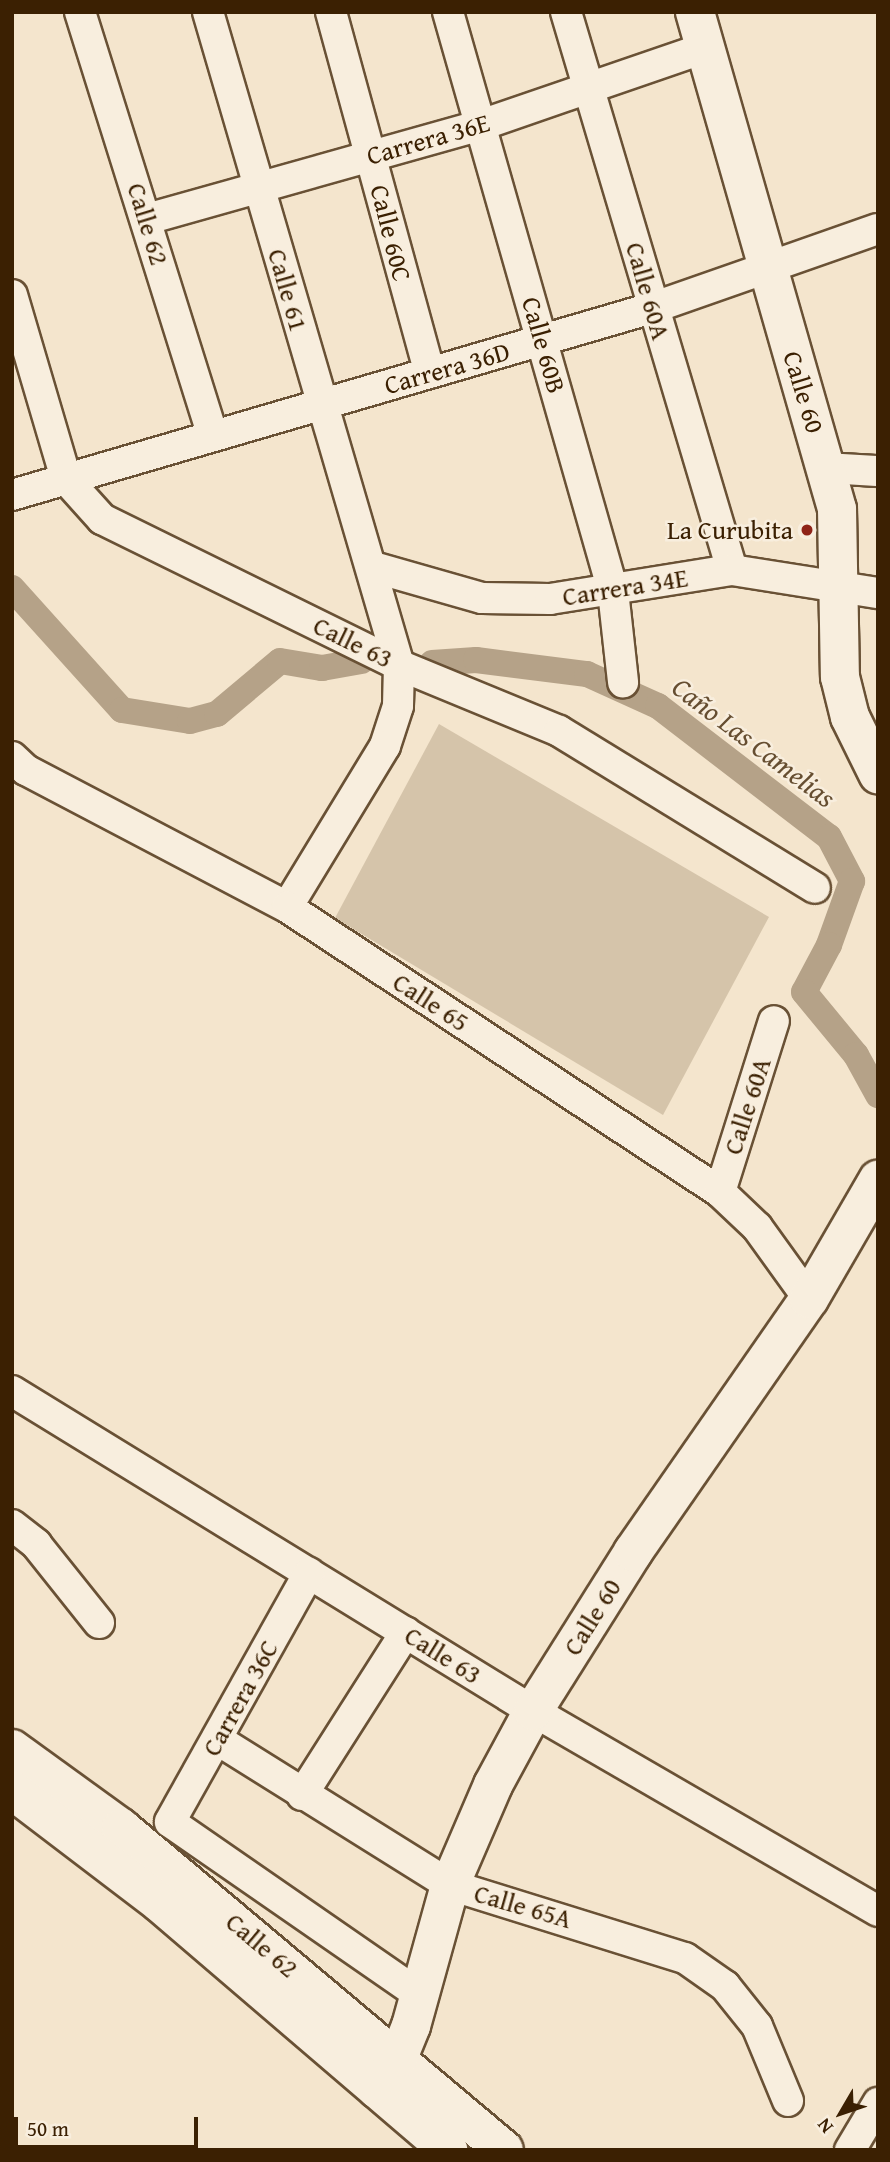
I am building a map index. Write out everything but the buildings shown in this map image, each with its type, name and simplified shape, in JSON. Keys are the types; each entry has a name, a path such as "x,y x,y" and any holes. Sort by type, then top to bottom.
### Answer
{"street":[{"name":"Calle 62","path":"80,12 214,436"},
{"name":"Calle 61","path":"208,12 321,404 373,566"},
{"name":"Calle 60C","path":"331,12 430,373"},
{"name":"Calle 60B","path":"448,12 613,591 623,682"},
{"name":"Calle 60A","path":"566,12 732,570"},
{"name":"Calle 60","path":"695,12 860,589 840,677 864,719 878,774"},
{"name":"Carrera 36E","path":"147,219 481,125 705,48"},
{"name":"Carrera 36D","path":"12,495 652,308 878,229"},
{"name":"Calle 63","path":"12,295 65,479 102,519 400,665 559,731 815,888"},
{"path":"827,468 878,471"},
{"path":"287,907 385,746 398,706 400,665 373,566"},
{"name":"Carrera 34E","path":"373,566 482,598 550,600 732,570 860,589"},
{"name":"Calle 65","path":"17,773 287,907 720,1192 757,1227 808,1300"},
{"name":"Calle 60A","path":"720,1192 774,1021"},
{"name":"Calle 60","path":"377,2090 398,2058 450,1885 493,1784 533,1711 633,1552 808,1300 878,1180"},
{"name":"Calle 63","path":"12,1391 533,1711 878,1911"},
{"path":"12,1525 36,1544 99,1623"},
{"name":"Carrera 36C","path":"309,1573 170,1822 418,1994"},
{"path":"302,1796 406,1632"},
{"name":"Calle 65A","path":"218,1740 302,1796 450,1885 685,1958 724,1986 757,2026 788,2101"},
{"name":"Calle 62","path":"12,1749 121,1828 505,2150"},
{"name":"Calle 62","path":"12,1790 130,1878 448,2150"},
{"path":"850,2150 878,2103"}],"shaded area":[{"path":"439,724 769,917 663,1115 335,918"}],"waterway":[{"name":"Caño Las Camelias","path":"12,588 122,710 190,721 217,714 280,661 322,668 361,661"},
{"name":"Caño Las Camelias","path":"432,663 476,660 587,674 658,706 829,837 852,881 829,945 804,992 856,1055 878,1095"}],"place":[{"name":"La Curubita","path":"807,530"}]}
